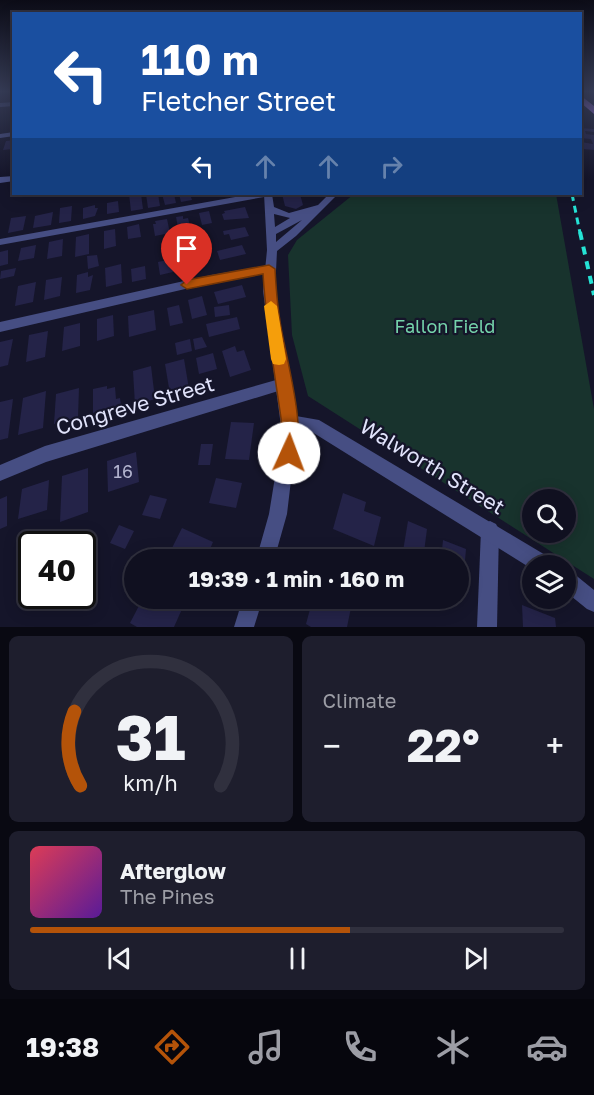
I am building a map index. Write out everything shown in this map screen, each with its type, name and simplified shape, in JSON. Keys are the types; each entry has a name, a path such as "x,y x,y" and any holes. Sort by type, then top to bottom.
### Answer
{"street":[{"path":"0,242 258,195"},
{"path":"267,549 278,514 289,453 290,422 272,318 269,269 272,250 268,195"},
{"path":"271,233 331,197"},
{"path":"272,250 293,234 331,197"},
{"path":"270,209 289,216 313,209"},
{"path":"0,327 211,279 269,269"},
{"name":"Congreve Street","path":"0,473 45,454 283,384"},
{"name":"Walworth Street","path":"290,422 314,424 528,555"},
{"path":"487,627 489,530"},
{"path":"576,588 594,602"},
{"path":"244,627 249,609"}],"green space":[{"name":"Fallon Field","path":"353,195 556,195 594,409 594,579 576,567 576,555 556,555 538,543 576,543 576,489 522,489 522,533 308,396 292,335 288,255 297,240"}],"building":[{"path":"582,128 594,129 594,132 585,131 586,134 594,135 594,150 583,149 582,142 593,144 591,139 582,138"},
{"path":"12,140 12,149 3,150 6,141"},
{"path":"129,195 141,195 143,209 131,211"},
{"path":"146,195 158,195 160,206 148,208"},
{"path":"162,195 174,195 176,203 165,205"},
{"path":"179,195 190,195 192,200 181,202"},
{"path":"282,195 300,195 303,205 296,209 285,206"},
{"path":"118,201 119,212 107,214 107,203"},
{"path":"95,205 95,208 98,208 95,216 83,219 83,208"},
{"path":"72,206 71,221 59,223 60,208"},
{"path":"245,207 249,218 224,220 222,214 225,213 224,211"},
{"path":"209,211 212,223 202,225 199,213"},
{"path":"53,212 51,225 33,228 35,216"},
{"path":"26,216 23,230 8,233 11,218"},
{"path":"183,216 183,219 188,218 191,230 179,233 176,217"},
{"path":"167,219 170,233 155,236 153,224 156,224 155,221"},
{"path":"139,224 141,237 128,239 127,227"},
{"path":"245,227 249,236 231,240 229,234 224,235 223,231"},
{"path":"115,229 116,246 104,249 104,231"},
{"path":"89,234 89,254 75,257 76,237"},
{"path":"63,239 62,256 47,259 49,242"},
{"path":"36,245 34,258 18,261 21,248"},
{"path":"242,245 246,254 220,260 217,251"},
{"path":"8,250 8,264 0,266 0,252"},
{"path":"197,252 202,268 187,271 183,255"},
{"path":"97,255 99,266 88,269 87,256"},
{"path":"171,259 173,272 160,275 158,262"},
{"path":"121,264 122,283 106,287 105,268"},
{"path":"145,266 146,279 132,282 131,269"},
{"path":"16,268 14,276 0,279 1,271"},
{"path":"88,272 88,277 93,275 90,290 76,293 77,275"},
{"path":"62,277 60,296 44,300 46,280"},
{"path":"36,282 33,302 15,306 18,286"},
{"path":"242,285 246,297 218,304 214,292"},
{"path":"202,296 207,315 192,319 188,300"},
{"path":"179,305 183,323 170,326 167,308"},
{"path":"229,305 230,315 215,317 214,307"},
{"path":"154,310 156,330 129,337 128,316"},
{"path":"113,315 114,336 97,341 97,319"},
{"path":"237,317 240,329 209,337 206,324"},
{"path":"80,323 80,346 62,351 64,327"},
{"path":"48,331 45,357 26,362 29,335"},
{"path":"202,337 207,347 195,350 193,339"},
{"path":"13,339 8,365 0,367 0,342"},
{"path":"190,339 192,351 177,355 175,343"},
{"path":"235,346 237,352 244,350 251,370 230,377 222,351"},
{"path":"213,353 217,369 199,374 196,358"},
{"path":"184,359 189,389 170,394 165,364"},
{"path":"151,366 155,399 135,405 133,371"},
{"path":"107,386 107,389 115,387 116,399 120,398 121,405 93,413 93,389"},
{"path":"79,388 78,417 54,424 56,394"},
{"path":"46,391 43,428 18,435 23,398"},
{"path":"13,399 8,438 0,440 0,402"},
{"path":"231,422 254,423 249,460 225,459"},
{"path":"201,444 213,444 210,465 198,465"},
{"path":"136,452 139,482 108,492 107,461"},
{"path":"88,468 88,512 60,522 62,476"},
{"path":"216,478 242,483 236,508 209,503"},
{"path":"49,480 47,510 18,519 22,489"},
{"path":"343,493 366,502 364,511 381,517 374,546 333,529"},
{"path":"150,495 167,499 160,519 142,515"},
{"path":"7,496 7,526 0,529 0,499"},
{"path":"408,521 427,529 424,549 403,549"},
{"path":"119,525 134,531 125,549 110,543"},
{"path":"182,528 213,542 210,549 172,549"},
{"path":"443,540 466,549 442,549"},
{"path":"137,609 182,609 174,627 137,627 130,623"},
{"path":"310,609 351,609 347,627 311,627 306,624"},
{"path":"522,609 532,609 555,618 556,627 523,627"}],"railway":[{"path":"572,195 580,233"},
{"path":"580,232 594,295"}],"slow traffic":[{"path":"271,306 279,359"}],"route":[{"path":"187,285 269,269 272,318 290,422 289,453"}]}
